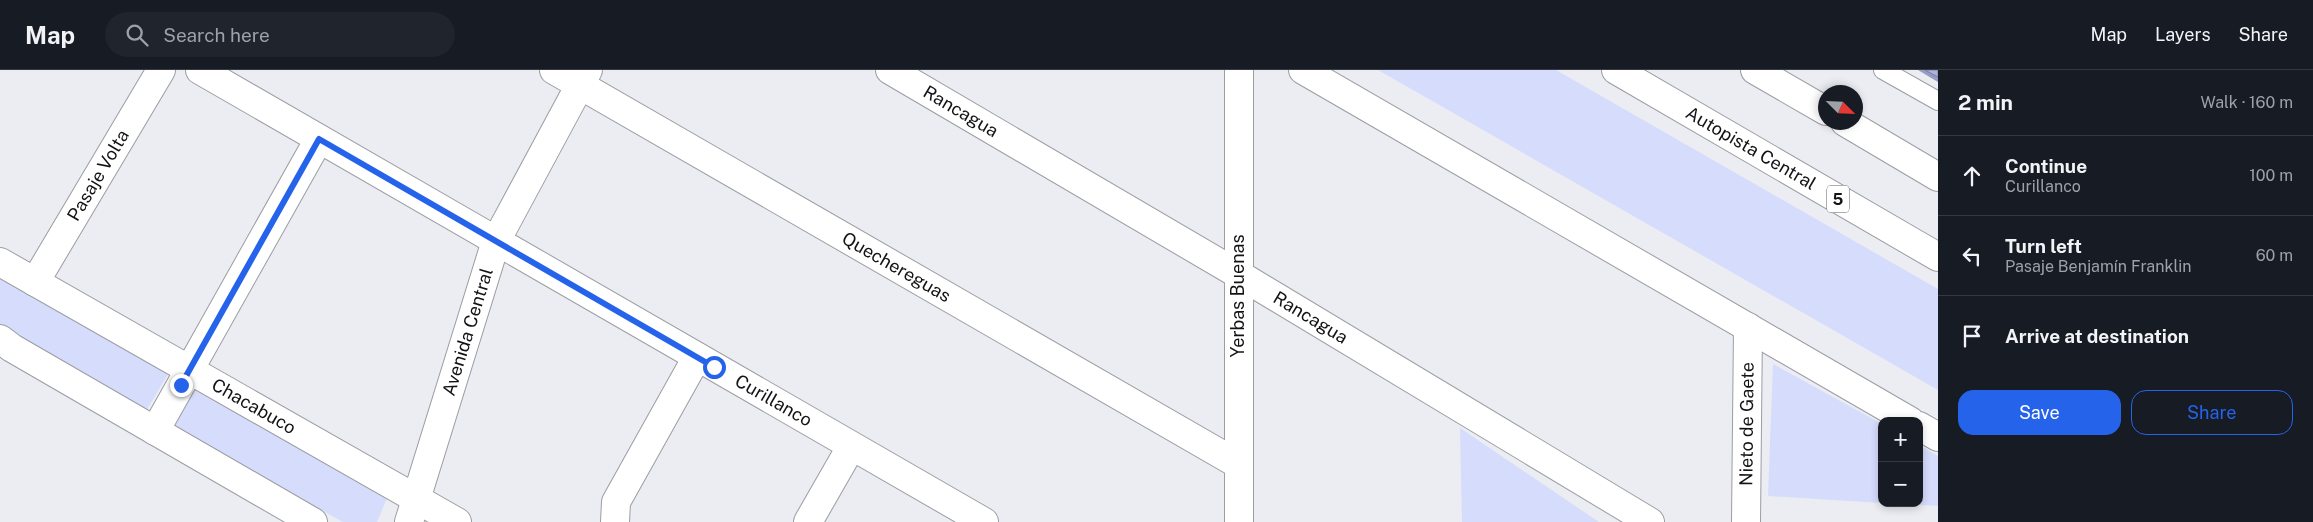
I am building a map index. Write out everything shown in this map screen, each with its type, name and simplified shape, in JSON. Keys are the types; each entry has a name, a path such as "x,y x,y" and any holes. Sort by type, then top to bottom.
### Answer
{"main road":[{"name":"Pasaje Volta","path":"34,282 161,70"},
{"name":"Curillanco","path":"200,70 984,522"},
{"name":"Quechereguas","path":"554,70 584,77 1238,464"},
{"name":"Rancagua","path":"890,70 1238,274 1650,522"},
{"path":"1303,70 1903,417"},
{"name":"Autopista Central","path":"1616,70 1938,257"},
{"path":"1755,70 1818,106"},
{"name":"Yerbas Buenas","path":"1236,72 1239,522"},
{"name":"Avenida Central","path":"412,510 496,241 584,77"},
{"path":"1859,130 1938,176"},
{"path":"156,431 319,139"},
{"name":"Chacabuco","path":"0,262 190,370 412,510 457,522"},
{"name":"Nieto de Gaete","path":"1746,522 1748,327"},
{"path":"0,339 313,522"},
{"path":"615,522 616,502 697,357"},
{"path":"1923,428 1938,437"},
{"path":"808,522 851,447"}],"lane":[{"path":"1883,70 1938,101"}],"shaded area":[{"path":"1378,70 1556,70 1938,289 1938,390"},
{"path":"0,279 168,374 146,411 48,356 0,324"},
{"path":"1773,364 1878,422 1878,503 1768,496"},
{"path":"194,390 387,498 377,522 343,522 174,427"},
{"path":"1460,428 1599,522 1462,522"},
{"path":"1923,447 1938,456 1938,506 1923,505"}],"building":[{"path":"1925,70 1938,70 1938,77"}],"route":[{"path":"181,385 319,139 714,367"}]}
